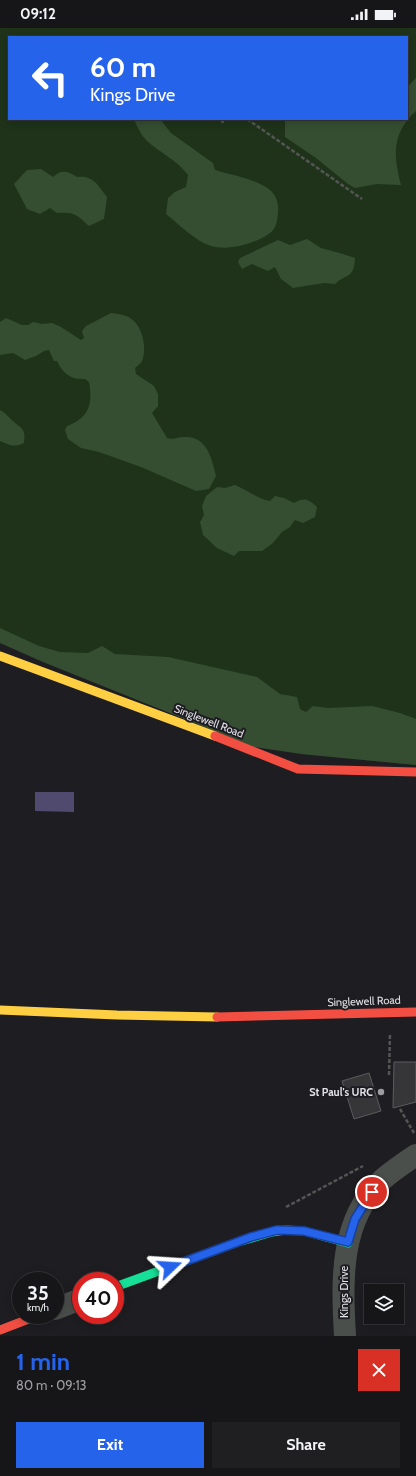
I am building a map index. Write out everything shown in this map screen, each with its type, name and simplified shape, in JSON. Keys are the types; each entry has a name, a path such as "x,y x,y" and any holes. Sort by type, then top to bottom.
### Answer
{"street":[{"name":"Singlewell Road","path":"0,656 158,714 298,769 416,772"},
{"name":"Singlewell Road","path":"0,1010 107,1015 170,1016 416,1012"},
{"name":"Kings Drive","path":"345,1336 343,1276 348,1242 355,1219 372,1192 415,1145"},
{"path":"124,1284 238,1242 272,1232 298,1230 348,1242"},
{"path":"0,1330 16,1324"}],"path":[{"path":"248,120 362,198"},
{"path":"389,1075 390,1028"},
{"path":"400,1109 415,1145"}],"green space":[{"path":"0,28 416,28 416,765 301,754 0,643"},
{"path":"416,78 416,111 408,119 408,86"},
{"path":"134,120 161,120 171,133 213,163 215,170 251,180 270,190 275,197 278,208 278,217 274,229 264,237 242,246 226,248 218,247 205,244 199,240 166,214 168,198 175,192 186,187 188,175 179,165 147,141 139,131"},
{"path":"285,120 407,120 402,127 396,145 398,174 401,185 377,184 355,188 316,158 285,137"},
{"path":"41,169 53,177 56,174 65,172 71,173 77,177 88,178 95,182 107,197 104,219 89,226 78,216 67,213 57,213 50,208 40,214 27,209 14,184 27,170"},
{"path":"307,239 321,248 355,258 351,273 335,284 324,283 293,288 281,279 275,267 268,271 252,264 242,269 238,262 240,258 278,240 290,245"},
{"path":"111,313 124,315 130,318 138,326 142,335 144,352 140,364 135,368 136,374 154,386 158,394 158,406 152,413 167,438 192,438 199,440 203,444 213,463 216,476 209,489 196,491 141,467 99,452 81,448 68,439 65,430 67,426 80,419 88,409 90,403 89,382 85,379 72,377 65,373 57,361 54,361 49,350 25,360 13,353 0,355 0,322 6,318 22,325 28,325 33,322 42,324 52,323 81,340 84,338 82,331 86,326"},
{"path":"0,410 23,430 24,443 14,446 0,441"},
{"path":"235,485 270,501 275,496 284,498 294,503 301,500 309,501 317,507 315,517 303,523 295,520 290,527 282,532 273,543 262,551 239,551 234,556 217,548 203,535 200,522 204,515 202,506 206,496 217,487 225,488"},
{"path":"0,628 39,646 60,652 88,653 102,646 115,654 168,657 257,677 280,694 297,697 300,709 306,712 313,706 328,708 372,706 400,713 416,719 416,765 301,754 254,747 43,662 0,643"}],"shaded area":[{"path":"35,792 74,792 74,812 35,811"}],"building":[{"path":"394,1062 416,1062 416,1102 393,1108"},
{"path":"369,1073 381,1111 354,1119 342,1081"}],"traffic: fast":[{"path":"124,1284 238,1242 272,1232 286,1230 304,1231 348,1243"}],"traffic: slow":[{"path":"0,656 215,736"},
{"path":"0,1010 117,1015 217,1017"}],"traffic: jam":[{"path":"215,736 298,769 416,772"},
{"path":"217,1017 416,1012"},
{"path":"0,1330 16,1324"}],"place":[{"name":"St Paul's URC","path":"381,1092"}],"route":[{"path":"170,1267 251,1237 277,1230 304,1231 348,1242 355,1219 372,1192"}]}
